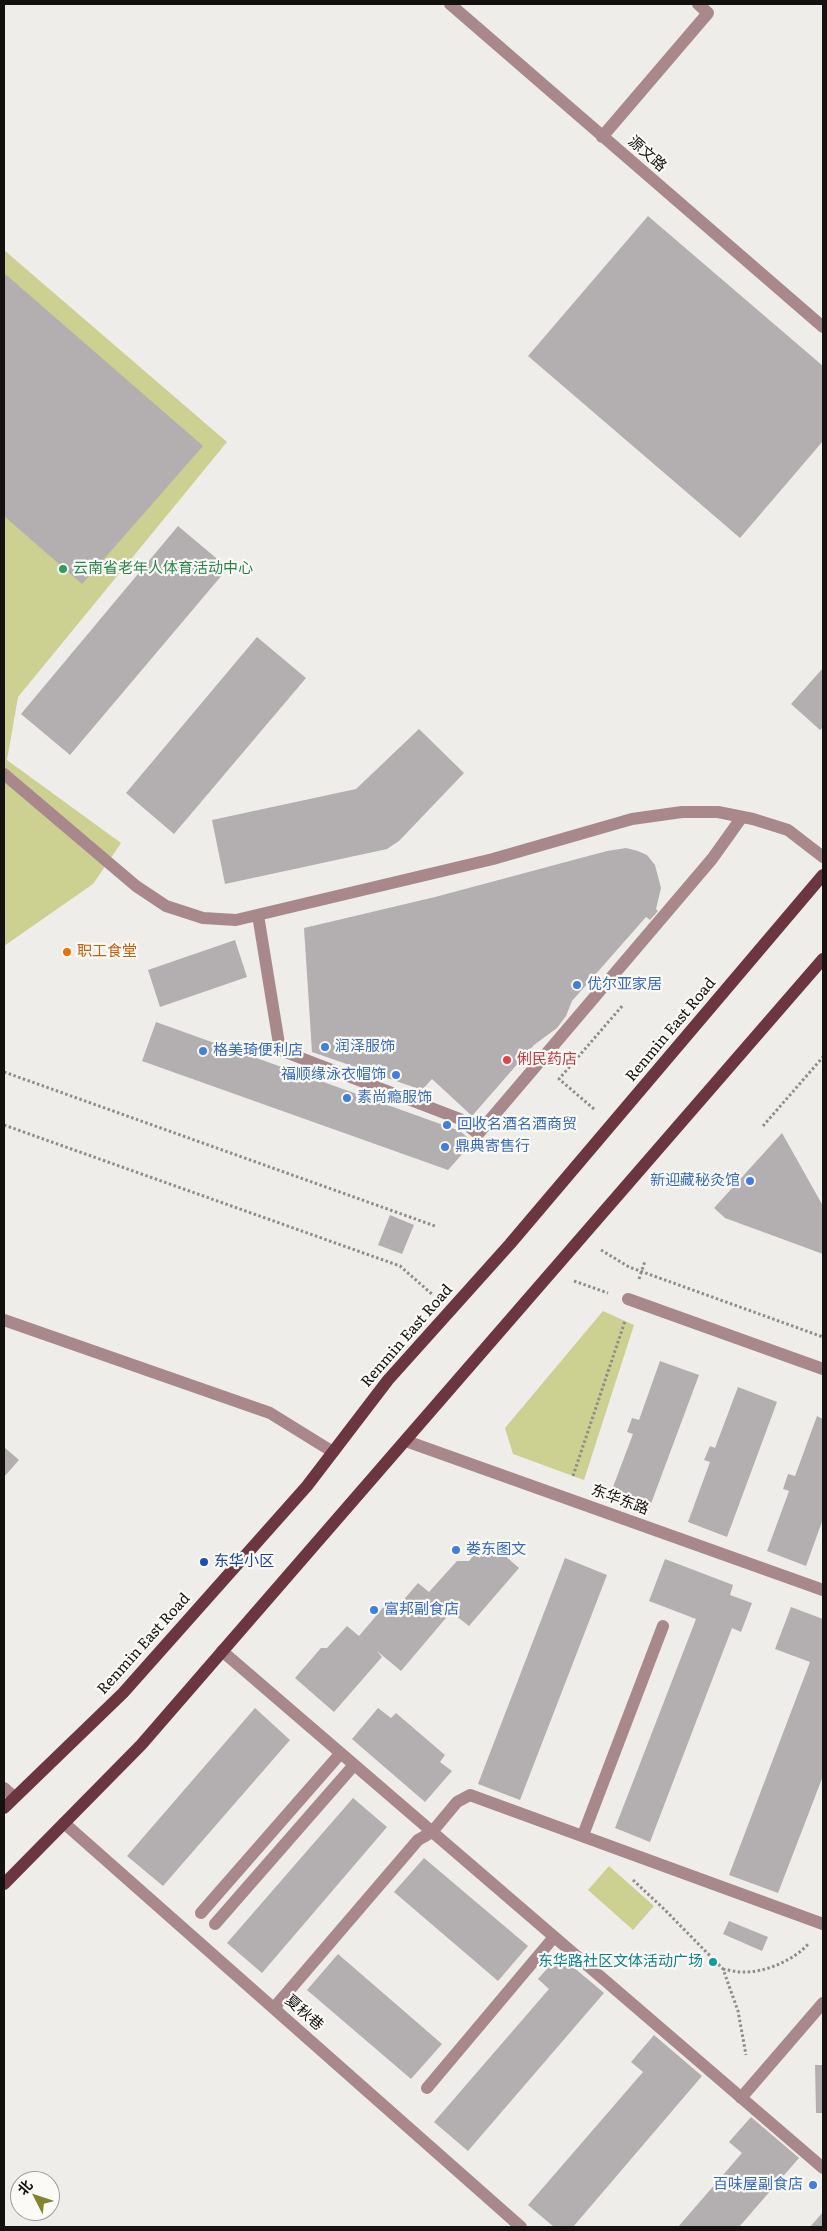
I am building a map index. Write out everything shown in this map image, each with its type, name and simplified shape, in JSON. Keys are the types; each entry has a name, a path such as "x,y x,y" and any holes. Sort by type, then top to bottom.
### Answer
{"main road":[{"name":"Renmin East Road","path":"4,1808 123,1693 307,1486 388,1380 612,1124 823,875"},
{"path":"4,1884 141,1745 823,959"}],"street":[{"name":"源文路","path":"450,4 823,327"},
{"path":"602,137 708,13 698,4"},
{"path":"4,774 136,886 166,906 203,918 236,920 493,859 632,819 682,812 718,812 788,830 823,857"},
{"path":"258,914 280,1050 460,1118 478,1134 712,859 742,817"},
{"path":"630,1300 823,1369"},
{"path":"4,1320 270,1413 333,1452"},
{"name":"东华东路","path":"406,1441 823,1590"},
{"path":"583,1835 663,1626"},
{"path":"222,1651 823,2168"},
{"path":"201,1913 340,1754"},
{"path":"215,1924 354,1765"},
{"path":"4,1788 14,1797"},
{"path":"274,2008 418,1840 432,1832 457,1802 470,1795 823,1924"},
{"name":"夏秋巷","path":"64,1823 521,2227"},
{"path":"427,2088 554,1937"},
{"path":"742,2098 823,2003"}],"path":[{"path":"612,1124 559,1079 623,1005"},
{"path":"763,1126 823,1057"},
{"path":"4,1072 435,1226"},
{"path":"4,1125 400,1266 451,1310"},
{"path":"582,1238 629,1267 823,1337"},
{"path":"565,1498 630,1300 645,1261"},
{"path":"551,1274 630,1300"},
{"path":"627,1875 664,1909 723,1969 738,2011 746,2057"},
{"path":"723,1969 750,1971 764,1969 785,1960 804,1949 823,1924"}],"green space":[{"name":"云南省老年人体育活动中心","path":"4,250 227,442 18,697 7,760 121,843 93,884 4,946"},
{"path":"603,1311 634,1325 584,1480 513,1454 505,1428"},
{"path":"609,1866 654,1906 633,1930 588,1890"}],"building":[{"path":"648,216 823,366 823,441 740,538 528,356"},
{"path":"4,273 203,446 82,584 4,516"},
{"path":"178,526 228,568 70,755 21,714"},
{"path":"257,637 306,678 174,834 126,793"},
{"path":"823,668 823,727 820,730 791,704"},
{"path":"419,729 464,773 399,841 387,849 225,884 212,820 356,789"},
{"path":"626,848 647,855 655,865 661,888 656,909 658,911 650,920 646,917 572,1001 566,1016 557,1028 534,1045 472,1116 432,1079 422,1090 312,1052 304,928 435,897 607,851"},
{"path":"235,940 247,977 160,1007 148,970"},
{"path":"156,1022 460,1131 473,1142 448,1170 142,1061"},
{"path":"782,1133 823,1206 823,1254 725,1218 714,1208"},
{"path":"390,1215 414,1225 402,1254 378,1245"},
{"path":"660,1361 699,1375 649,1509 610,1495 633,1434 627,1432 632,1418 639,1420"},
{"path":"738,1387 777,1402 727,1537 688,1522 710,1462 704,1460 710,1446 715,1448"},
{"path":"817,1416 823,1419 823,1519 806,1566 767,1551 789,1491 783,1489 788,1474 795,1476"},
{"path":"4,1447 19,1460 4,1477"},
{"path":"487,1540 519,1568 469,1626 451,1612 401,1671 377,1651 382,1657 334,1712 295,1678 321,1648 327,1648 347,1626 359,1636 387,1603 401,1603 418,1583 429,1592 457,1561 469,1561"},
{"path":"565,1558 607,1575 520,1800 478,1784"},
{"path":"665,1559 733,1585 730,1595 752,1603 741,1632 732,1628 650,1842 615,1828 696,1619 649,1601"},
{"path":"791,1607 823,1619 823,1776 778,1893 729,1875 810,1662 775,1649"},
{"path":"255,1708 290,1740 163,1886 127,1856"},
{"path":"378,1708 391,1718 396,1713 445,1755 440,1762 452,1771 425,1802 352,1739"},
{"path":"353,1798 387,1827 262,1973 227,1943"},
{"path":"424,1858 528,1946 498,1981 394,1892"},
{"path":"729,1921 768,1937 762,1951 723,1934"},
{"path":"338,1954 442,2044 411,2079 307,1990"},
{"path":"559,1955 604,1993 468,2151 434,2122 549,1989 538,1979"},
{"path":"654,2035 702,2076 573,2227 554,2227 528,2205 643,2072 631,2062"},
{"path":"815,2065 823,2065 823,2113 816,2113"},
{"path":"751,2117 799,2158 739,2227 678,2227 742,2153 729,2142"},
{"path":"823,2212 823,2227 810,2227"}],"place":[{"name":"云南省老年人体育活动中心","path":"63,569"},
{"name":"职工食堂","path":"67,952"},
{"name":"优尔亚家居","path":"577,985"},
{"name":"润泽服饰","path":"325,1047"},
{"name":"格美琦便利店","path":"203,1051"},
{"name":"俐民药店","path":"507,1060"},
{"name":"福顺缘泳衣帽饰","path":"396,1075"},
{"name":"素尚瘾服饰","path":"347,1098"},
{"name":"回收名酒名酒商贸","path":"447,1125"},
{"name":"鼎典寄售行","path":"445,1147"},
{"name":"新迎藏秘灸馆","path":"750,1181"},
{"name":"娄东图文","path":"456,1550"},
{"name":"东华小区","path":"204,1562"},
{"name":"富邦副食店","path":"374,1610"},
{"name":"东华路社区文体活动广场","path":"713,1962"},
{"name":"百味屋副食店","path":"813,2185"}]}
